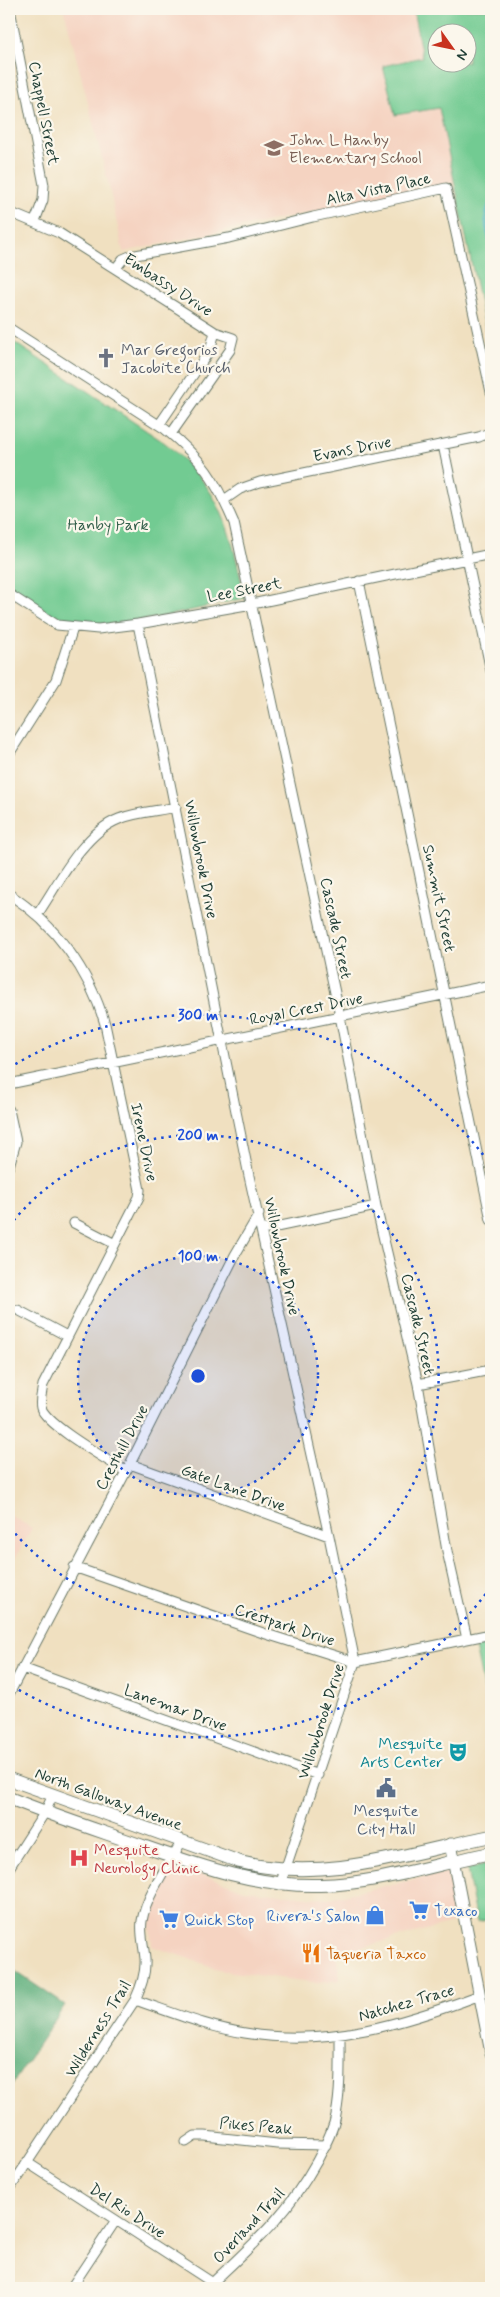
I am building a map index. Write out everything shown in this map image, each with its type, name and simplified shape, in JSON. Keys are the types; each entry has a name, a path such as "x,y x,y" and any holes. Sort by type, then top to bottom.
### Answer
{"main road":[{"name":"North Galloway Avenue","path":"9,1779 240,1862 285,1870 328,1870 354,1866 491,1836"},
{"name":"North Galloway Avenue","path":"9,1798 173,1857 239,1877 280,1885 321,1885 366,1880 491,1853"}],"street":[{"name":"Chappell Street","path":"10,9 44,185 43,200 35,221"},
{"name":"Alta Vista Place","path":"116,268 123,259 130,256 229,238 312,217 446,188 491,392"},
{"name":"Embassy Drive","path":"9,212 59,232 215,332 210,350 159,425"},
{"name":"Cascade Street","path":"9,328 159,425 204,464 224,500 239,540 340,1016 376,1206 418,1384 447,1551 467,1639"},
{"path":"171,434 233,345 234,341 231,336 215,332"},
{"name":"Evans Drive","path":"224,500 240,490 260,482 443,445 490,433"},
{"path":"443,445 491,671"},
{"name":"Lee Street","path":"9,594 47,620 73,628 98,629 252,604 491,554"},
{"name":"Summit Street","path":"359,581 491,1220"},
{"name":"Willowbrook Drive","path":"138,624 249,1176 259,1214 355,1662 280,1885"},
{"path":"9,754 56,680 73,628"},
{"path":"37,915 88,840 100,829 120,818 176,807"},
{"name":"Irene Drive","path":"9,894 37,915 76,961 98,999 140,1190 139,1197 43,1385 40,1398 42,1408 49,1418 88,1448"},
{"name":"Royal Crest Drive","path":"9,1084 491,985"},
{"path":"9,1110 16,1142 9,1166"},
{"path":"262,1230 376,1206"},
{"name":"Cresthill Drive","path":"9,1694 128,1467 231,1264 259,1214"},
{"path":"74,1223 115,1244"},
{"path":"18,1310 67,1336"},
{"path":"418,1384 491,1370"},
{"name":"Gate Lane Drive","path":"88,1448 128,1467 329,1536"},
{"name":"Crestpark Drive","path":"74,1567 263,1633 355,1662 491,1634"},
{"name":"Lanemar Drive","path":"22,1668 318,1775"},
{"path":"9,1868 45,1812 53,1795"},
{"name":"Wilderness Trail","path":"9,2190 135,2000 143,1982 145,1962 142,1935 144,1912 182,1842"},
{"path":"450,1844 491,2053"},
{"name":"Natchez Trace","path":"135,2000 203,2024 245,2033 299,2037 340,2035 385,2027 425,2016 480,1995"},
{"name":"Overland Trail","path":"210,2286 279,2218 302,2188 326,2145 336,2116 340,2079 340,2035"},
{"name":"Pikes Peak","path":"186,2142 194,2136 205,2136 277,2144 326,2145"},
{"name":"Del Rio Drive","path":"28,2163 116,2220 210,2286"},
{"path":"71,2288 116,2220"}],"shaded area":[{"name":"John L Hanby Elementary School","path":"64,9 413,9 422,57 395,114 439,107 455,182 123,252 109,186"},
{"path":"9,1515 32,1528 9,1569"},
{"path":"178,1866 245,1890 325,1899 448,1872 459,1921 336,1954 340,1980 320,1983 224,1971 152,1946 150,1926 156,1900"}],"green space":[{"path":"413,9 491,9 491,356 439,108 395,115 383,66 422,57"},
{"name":"Hanby Park","path":"9,339 165,443 185,461 212,495 221,512 234,551 245,598 133,622 89,624 63,620 39,607 9,586"},
{"path":"491,1644 491,1695 484,1689 475,1647"},
{"path":"491,1864 491,1919 477,1922 467,1869"},
{"path":"12,1969 65,2005 9,2089 9,1974"}],"waterway":[{"path":"491,201 488,206 486,222 491,245"}],"place":[{"name":"John L Hanby Elementary School","path":"274,148"},
{"name":"Mar Gregorios Jacobite Church","path":"106,358"},
{"name":"Mesquite Arts Center","path":"458,1752"},
{"name":"Mesquite City Hall","path":"386,1788"},
{"name":"Mesquite Neurology Clinic","path":"79,1858"},
{"name":"Texaco","path":"419,1910"},
{"name":"Rivera's Salon","path":"375,1915"},
{"name":"Quick Stop","path":"169,1919"},
{"name":"Taqueria Taxco","path":"311,1953"}]}
